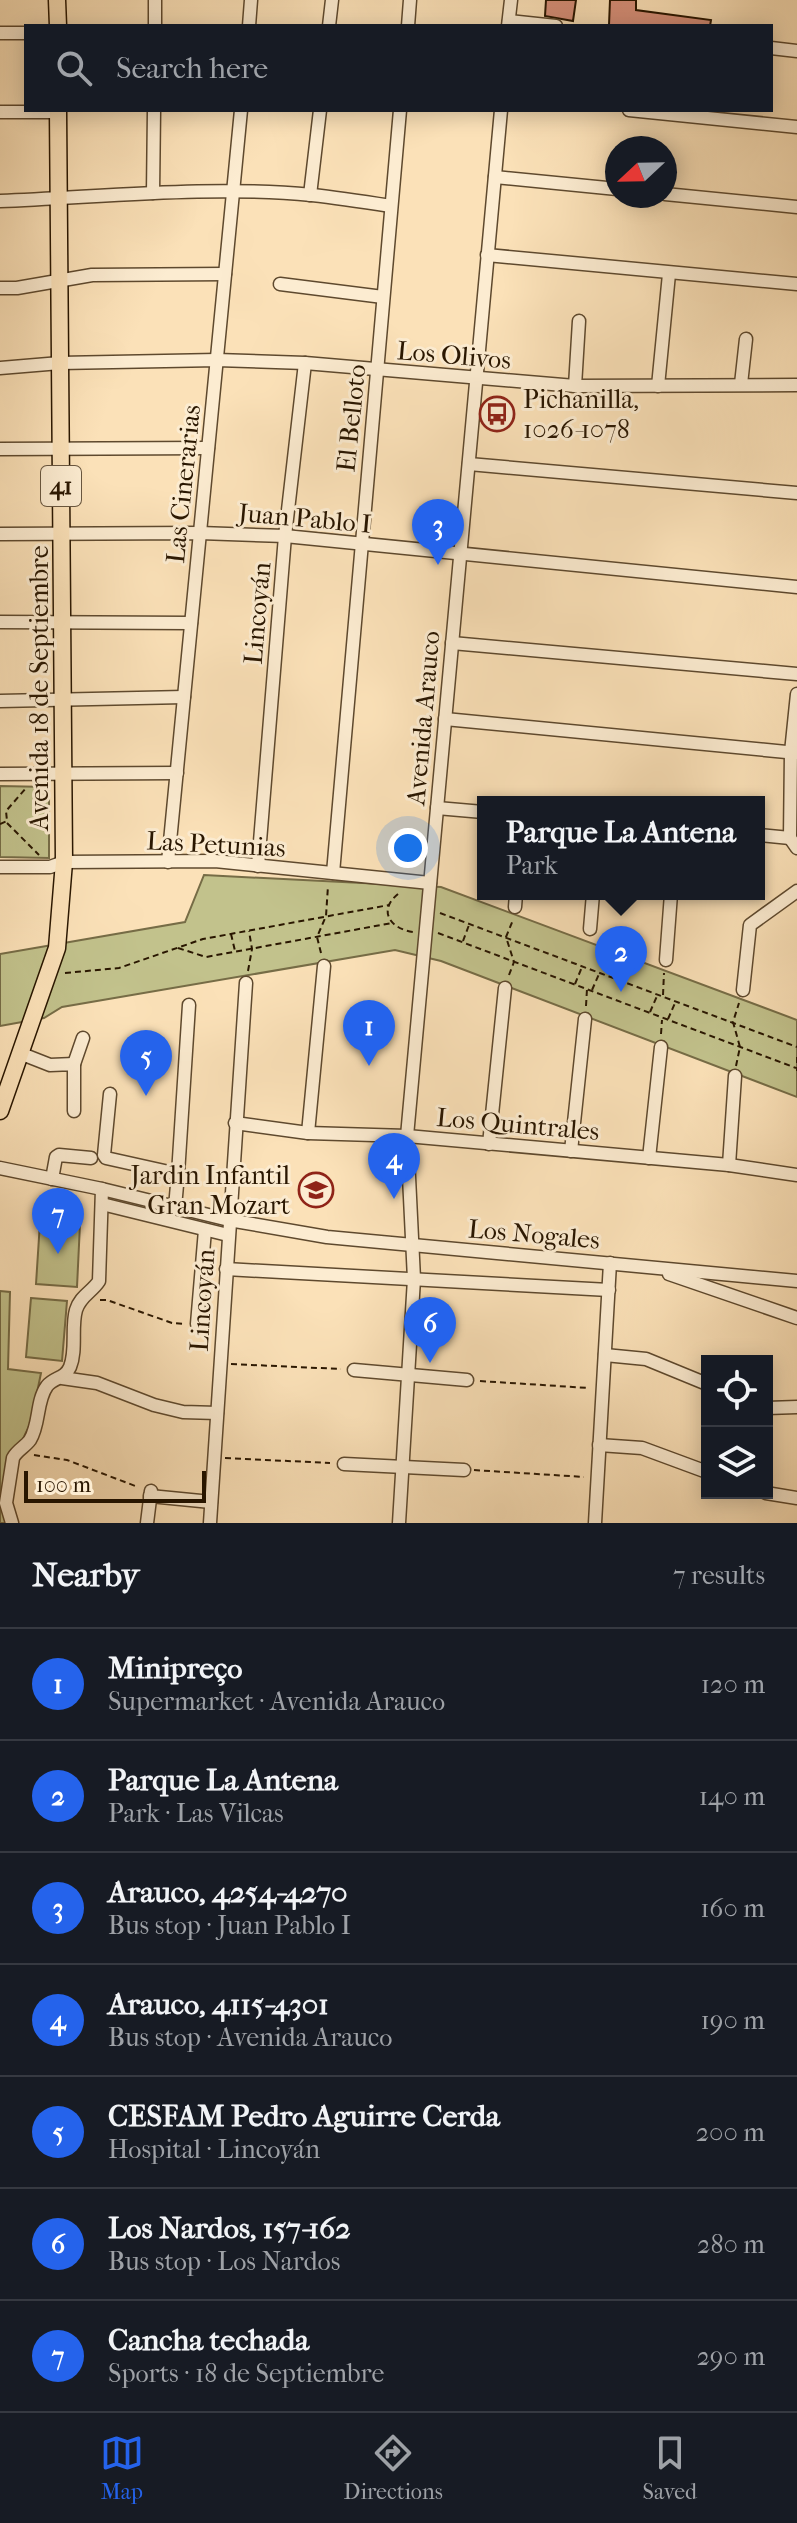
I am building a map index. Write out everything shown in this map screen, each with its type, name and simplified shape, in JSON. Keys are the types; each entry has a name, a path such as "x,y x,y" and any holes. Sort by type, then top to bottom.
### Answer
{"main road":[{"path":"57,0 58,24"},
{"name":"Avenida 18 de Septiembre","path":"0,1111 57,948 57,864 63,774 58,112"}],"street":[{"path":"155,0 155,24"},
{"path":"249,24 251,0"},
{"path":"329,24 332,0"},
{"path":"408,24 410,0"},
{"path":"509,24 511,0"},
{"path":"0,33 24,33"},
{"path":"773,48 797,51"},
{"path":"0,112 24,112"},
{"path":"153,193 154,112"},
{"name":"Las Cinerarias","path":"168,862 241,112"},
{"path":"310,195 320,112"},
{"name":"El Belloto","path":"331,873 400,112"},
{"name":"Avenida Arauco","path":"399,1523 414,1279 407,1136 501,112"},
{"path":"649,112 797,127"},
{"path":"495,177 605,188"},
{"path":"0,201 59,196 233,192 310,195 391,206"},
{"path":"677,195 797,207"},
{"path":"487,255 797,284"},
{"path":"0,288 92,275 225,274"},
{"path":"658,386 669,274"},
{"path":"280,284 383,297"},
{"path":"575,386 579,321"},
{"path":"741,384 746,339"},
{"name":"Los Olivos","path":"0,368 60,363 217,360 305,363 476,380 575,386 797,385"},
{"name":"Lincoyán","path":"258,866 285,536 305,363"},
{"path":"0,449 208,448"},
{"path":"469,464 797,493"},
{"name":"Juan Pablo I","path":"0,534 200,533 285,536 797,587"},
{"path":"0,622 191,623"},
{"path":"452,643 797,674"},
{"path":"765,836 794,843 797,694"},
{"path":"0,701 184,697"},
{"path":"445,719 794,753"},
{"path":"0,774 177,773"},
{"path":"437,808 477,811"},
{"name":"Las Petunias","path":"0,867 215,861 430,883"},
{"path":"743,990 750,925 797,891"},
{"path":"590,929 592,900"},
{"path":"666,960 671,900"},
{"path":"308,1133 324,966"},
{"name":"Lincoyán","path":"210,1523 246,983"},
{"path":"489,1144 505,988"},
{"path":"175,1207 189,1005"},
{"path":"571,1151 585,1019"},
{"path":"74,1111 74,1064 83,1038"},
{"path":"649,1158 661,1047"},
{"path":"22,1054 50,1065 74,1064"},
{"path":"729,1165 735,1076"},
{"path":"110,1094 106,1158 178,1174"},
{"name":"Los Quintrales","path":"235,1123 308,1133 407,1136 729,1165 797,1175"},
{"path":"52,1179 59,1155 91,1158"},
{"name":"Los Nogales","path":"0,1168 229,1220 327,1237 797,1281"},
{"path":"62,1378 71,1366 76,1311 81,1300 99,1281 102,1189"},
{"path":"102,1204 228,1235"},
{"path":"197,1324 205,1230"},
{"path":"595,1523 610,1263"},
{"name":"Los Nogales","path":"651,1268 797,1318"},
{"path":"226,1269 609,1290"},
{"path":"605,1355 646,1359 701,1382"},
{"path":"354,1370 467,1380"},
{"path":"12,1523 6,1503 16,1452 29,1441 36,1426 44,1390 50,1382 62,1378 97,1383 154,1405 183,1412 217,1413"},
{"path":"773,1408 797,1407"},
{"path":"599,1445 642,1448 701,1470"},
{"path":"344,1464 464,1470"},
{"path":"147,1523 150,1494 211,1502"},
{"path":"773,1494 797,1498"}],"path":[{"path":"6,811 38,774"},
{"path":"2,809 6,811 6,822"},
{"path":"6,822 57,864"},
{"path":"0,824 6,822"},
{"path":"324,966 317,937 326,916 331,873"},
{"path":"408,890 397,894 389,905 388,916 402,930 426,932 463,943 796,1070 797,1057"},
{"path":"48,974 119,968 203,939 389,905"},
{"path":"505,988 514,962 506,937 515,907"},
{"path":"428,908 797,1047"},
{"path":"177,948 206,957 392,923"},
{"path":"463,943 469,923"},
{"path":"246,983 252,949 249,931"},
{"path":"231,934 235,952"},
{"path":"663,996 666,960"},
{"path":"575,985 582,966"},
{"path":"591,991 599,972"},
{"path":"585,1019 587,989"},
{"path":"735,1076 740,1047 733,1022 743,990"},
{"path":"649,1013 658,994"},
{"path":"667,1020 676,1001"},
{"path":"661,1047 662,1018"},
{"path":"81,1300 107,1300 172,1323 197,1324"},
{"path":"220,1363 354,1370"},
{"path":"467,1380 602,1389"},
{"path":"16,1452 67,1460 150,1494"},
{"path":"214,1457 344,1464"},
{"path":"464,1470 597,1478"}],"green space":[{"path":"0,786 49,787 49,858 0,857"},
{"path":"204,875 441,887 797,1020 797,1097 441,961 395,950 62,1007 44,1018 0,1026 0,954 185,922"},
{"path":"40,1222 80,1224 77,1287 36,1284"},
{"path":"0,1291 10,1292 8,1369 41,1373 31,1422 21,1443 8,1523 0,1523"},
{"path":"31,1298 67,1301 62,1361 26,1357"}],"building":[{"path":"546,0 576,0 573,21 545,16"},
{"path":"610,0 636,0 636,10 711,20 710,24 609,24"}],"place":[{"name":"Pichanilla, 1026-1078","path":"497,414"},
{"name":"Arauco, 4254-4270","path":"438,565"},
{"name":"Parque La Antena","path":"621,992"},
{"name":"Minipreço","path":"369,1066"},
{"name":"CESFAM Pedro Aguirre Cerda","path":"146,1096"},
{"name":"Jardin Infantil Gran Mozart","path":"316,1190"},
{"name":"Arauco, 4115-4301","path":"394,1199"},
{"name":"Cancha techada","path":"58,1254"},
{"name":"Los Nardos, 157-162","path":"430,1363"}]}
